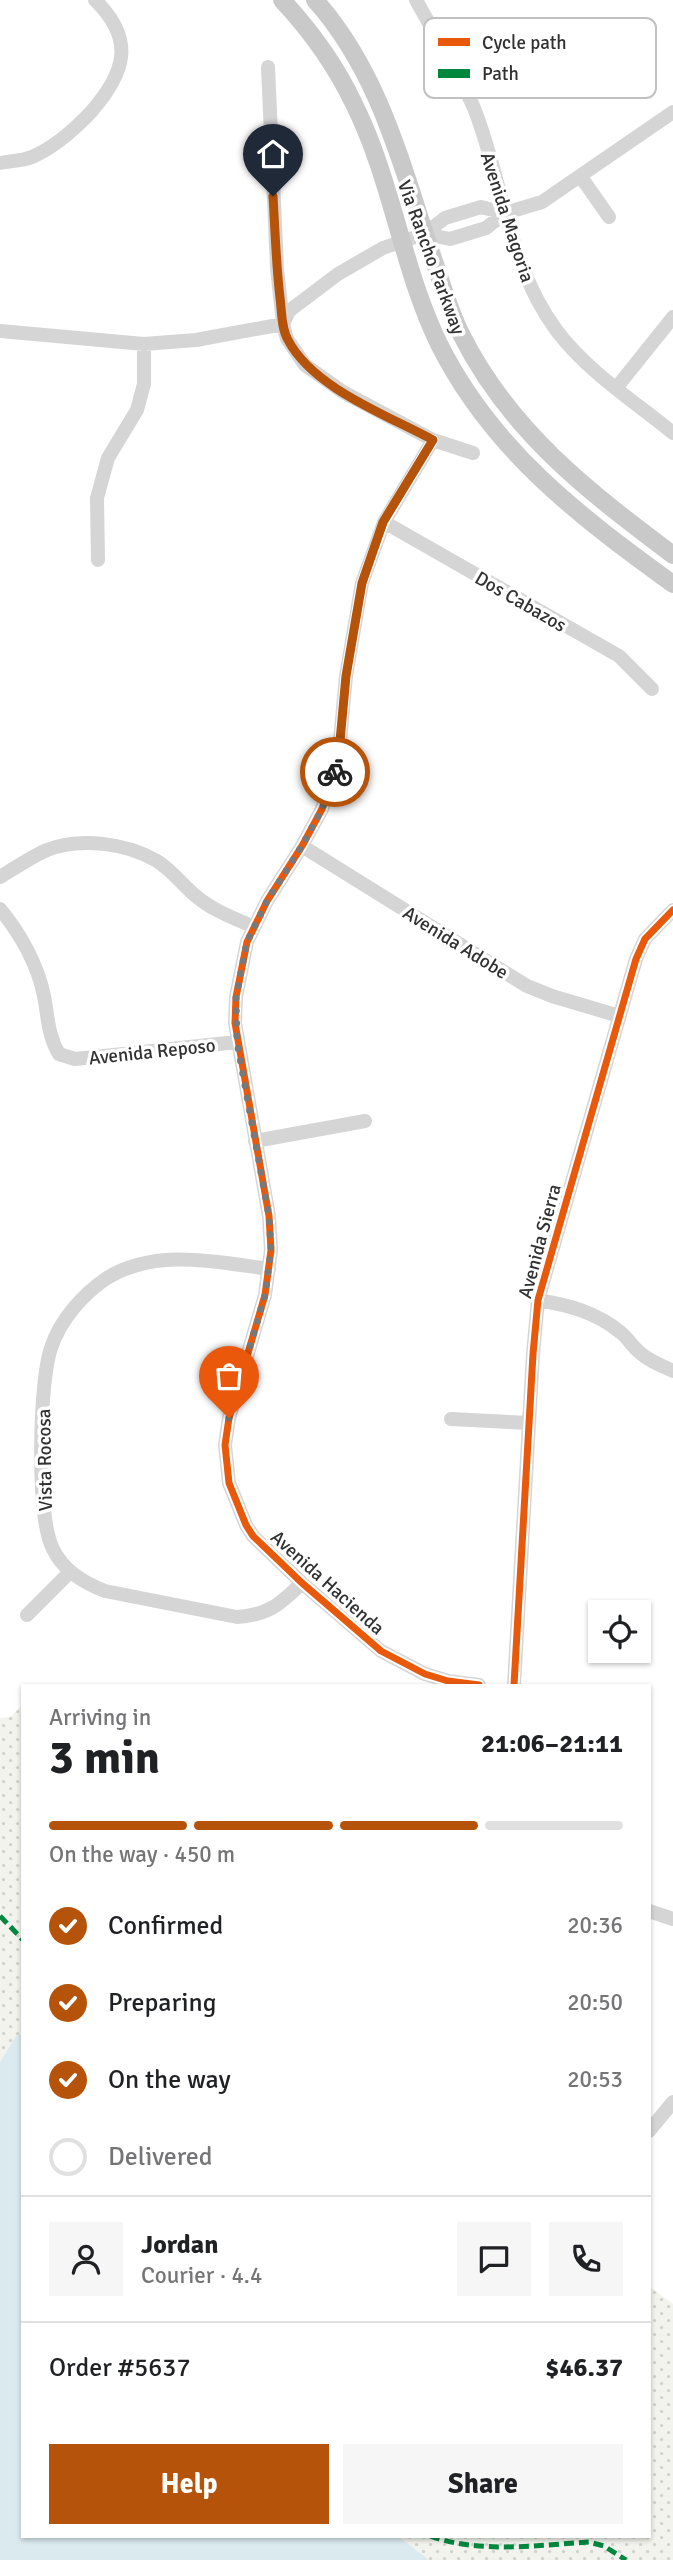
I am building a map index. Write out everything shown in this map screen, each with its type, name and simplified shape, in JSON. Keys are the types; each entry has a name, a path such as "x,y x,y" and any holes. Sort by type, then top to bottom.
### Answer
{"main road":[{"name":"Via Rancho Parkway","path":"282,0 321,46 355,105 375,155 402,242 439,343 462,384 507,446 570,504 673,584"},
{"name":"Via Rancho Parkway","path":"314,0 342,34 377,95 461,334 480,368 526,430 552,458 673,555"}],"street":[{"path":"0,163 27,159 53,146 78,126 109,91 120,66 121,44 116,27 95,0"},
{"name":"Avenida Magoria","path":"416,0 426,18"},
{"path":"268,67 276,256 287,339 305,365 342,392 433,440 473,453"},
{"name":"Avenida Magoria","path":"468,98 534,296 558,332 590,367 673,432"},
{"path":"424,234 450,239 486,228 505,213 542,202 581,177 663,116 673,112"},
{"path":"581,177 609,217"},
{"path":"283,324 289,312 338,274 383,248 424,234 444,218 481,207 505,213"},
{"path":"617,387 673,317"},
{"path":"0,331 144,344 196,340 283,324"},
{"path":"98,560 97,498 108,458 137,410 144,384 144,344"},
{"name":"Avenida Hacienda","path":"433,440 383,522 362,583 346,676 335,770 322,809 267,901 247,942 236,997 237,1042 269,1216 271,1250 265,1295 229,1418 225,1446 229,1483 253,1536 302,1583 381,1651 425,1674 471,1684"},
{"name":"Dos Cabazos","path":"383,522 619,656 652,689"},
{"path":"0,877 59,846 90,843 121,848 154,860 173,872 213,909 254,927"},
{"name":"Avenida Adobe","path":"302,846 527,986 619,1016"},
{"name":"Avenida Reposo","path":"0,909 11,922 30,956 44,993 51,1041 59,1054 75,1059 237,1042"},
{"name":"Avenida Sierra","path":"514,1684 538,1300 636,960 645,939 673,910"},
{"path":"255,1141 365,1121"},
{"name":"Vista Rocosa","path":"269,1269 195,1259 165,1259 132,1267 108,1278 70,1312 51,1346 43,1384 45,1527 53,1550 70,1572 106,1591 237,1617 255,1616 278,1606 302,1583"},
{"path":"538,1300 567,1305 592,1314 621,1332 637,1351 673,1371"},
{"path":"451,1419 530,1423"},
{"path":"27,1615 70,1572"},
{"path":"651,1912 673,1919"},
{"path":"651,2128 673,2102"}],"shaded area":[{"path":"21,1707 21,2034 16,2036 0,2062 0,1718 10,1717"},
{"path":"21,2034 21,2538 401,2538 429,2560 0,2560 0,2062 16,2036"},
{"path":"651,2288 673,2304 673,2560 429,2560 401,2538 651,2538"}],"marked path":[{"path":"0,1916 21,1938"},
{"path":"436,2538 489,2547 589,2542 604,2546 626,2560"}],"cycle path":[{"path":"433,440 384,522 362,583 346,676 335,770 322,809 267,901 247,942 236,997 235,1023 269,1216 271,1250 265,1295 229,1418 225,1445 229,1483 253,1536 302,1583 381,1651 425,1674 471,1684"},
{"path":"514,1684 538,1300 636,959 645,939 673,910"}],"way so far":[{"path":"229,1418 265,1295 271,1250 269,1216 237,1042 236,997 247,942 267,901 322,809 335,772"}],"route":[{"path":"273,196 277,268 287,339 305,365 342,392 433,440 383,522 362,583 346,676 335,772"}]}
